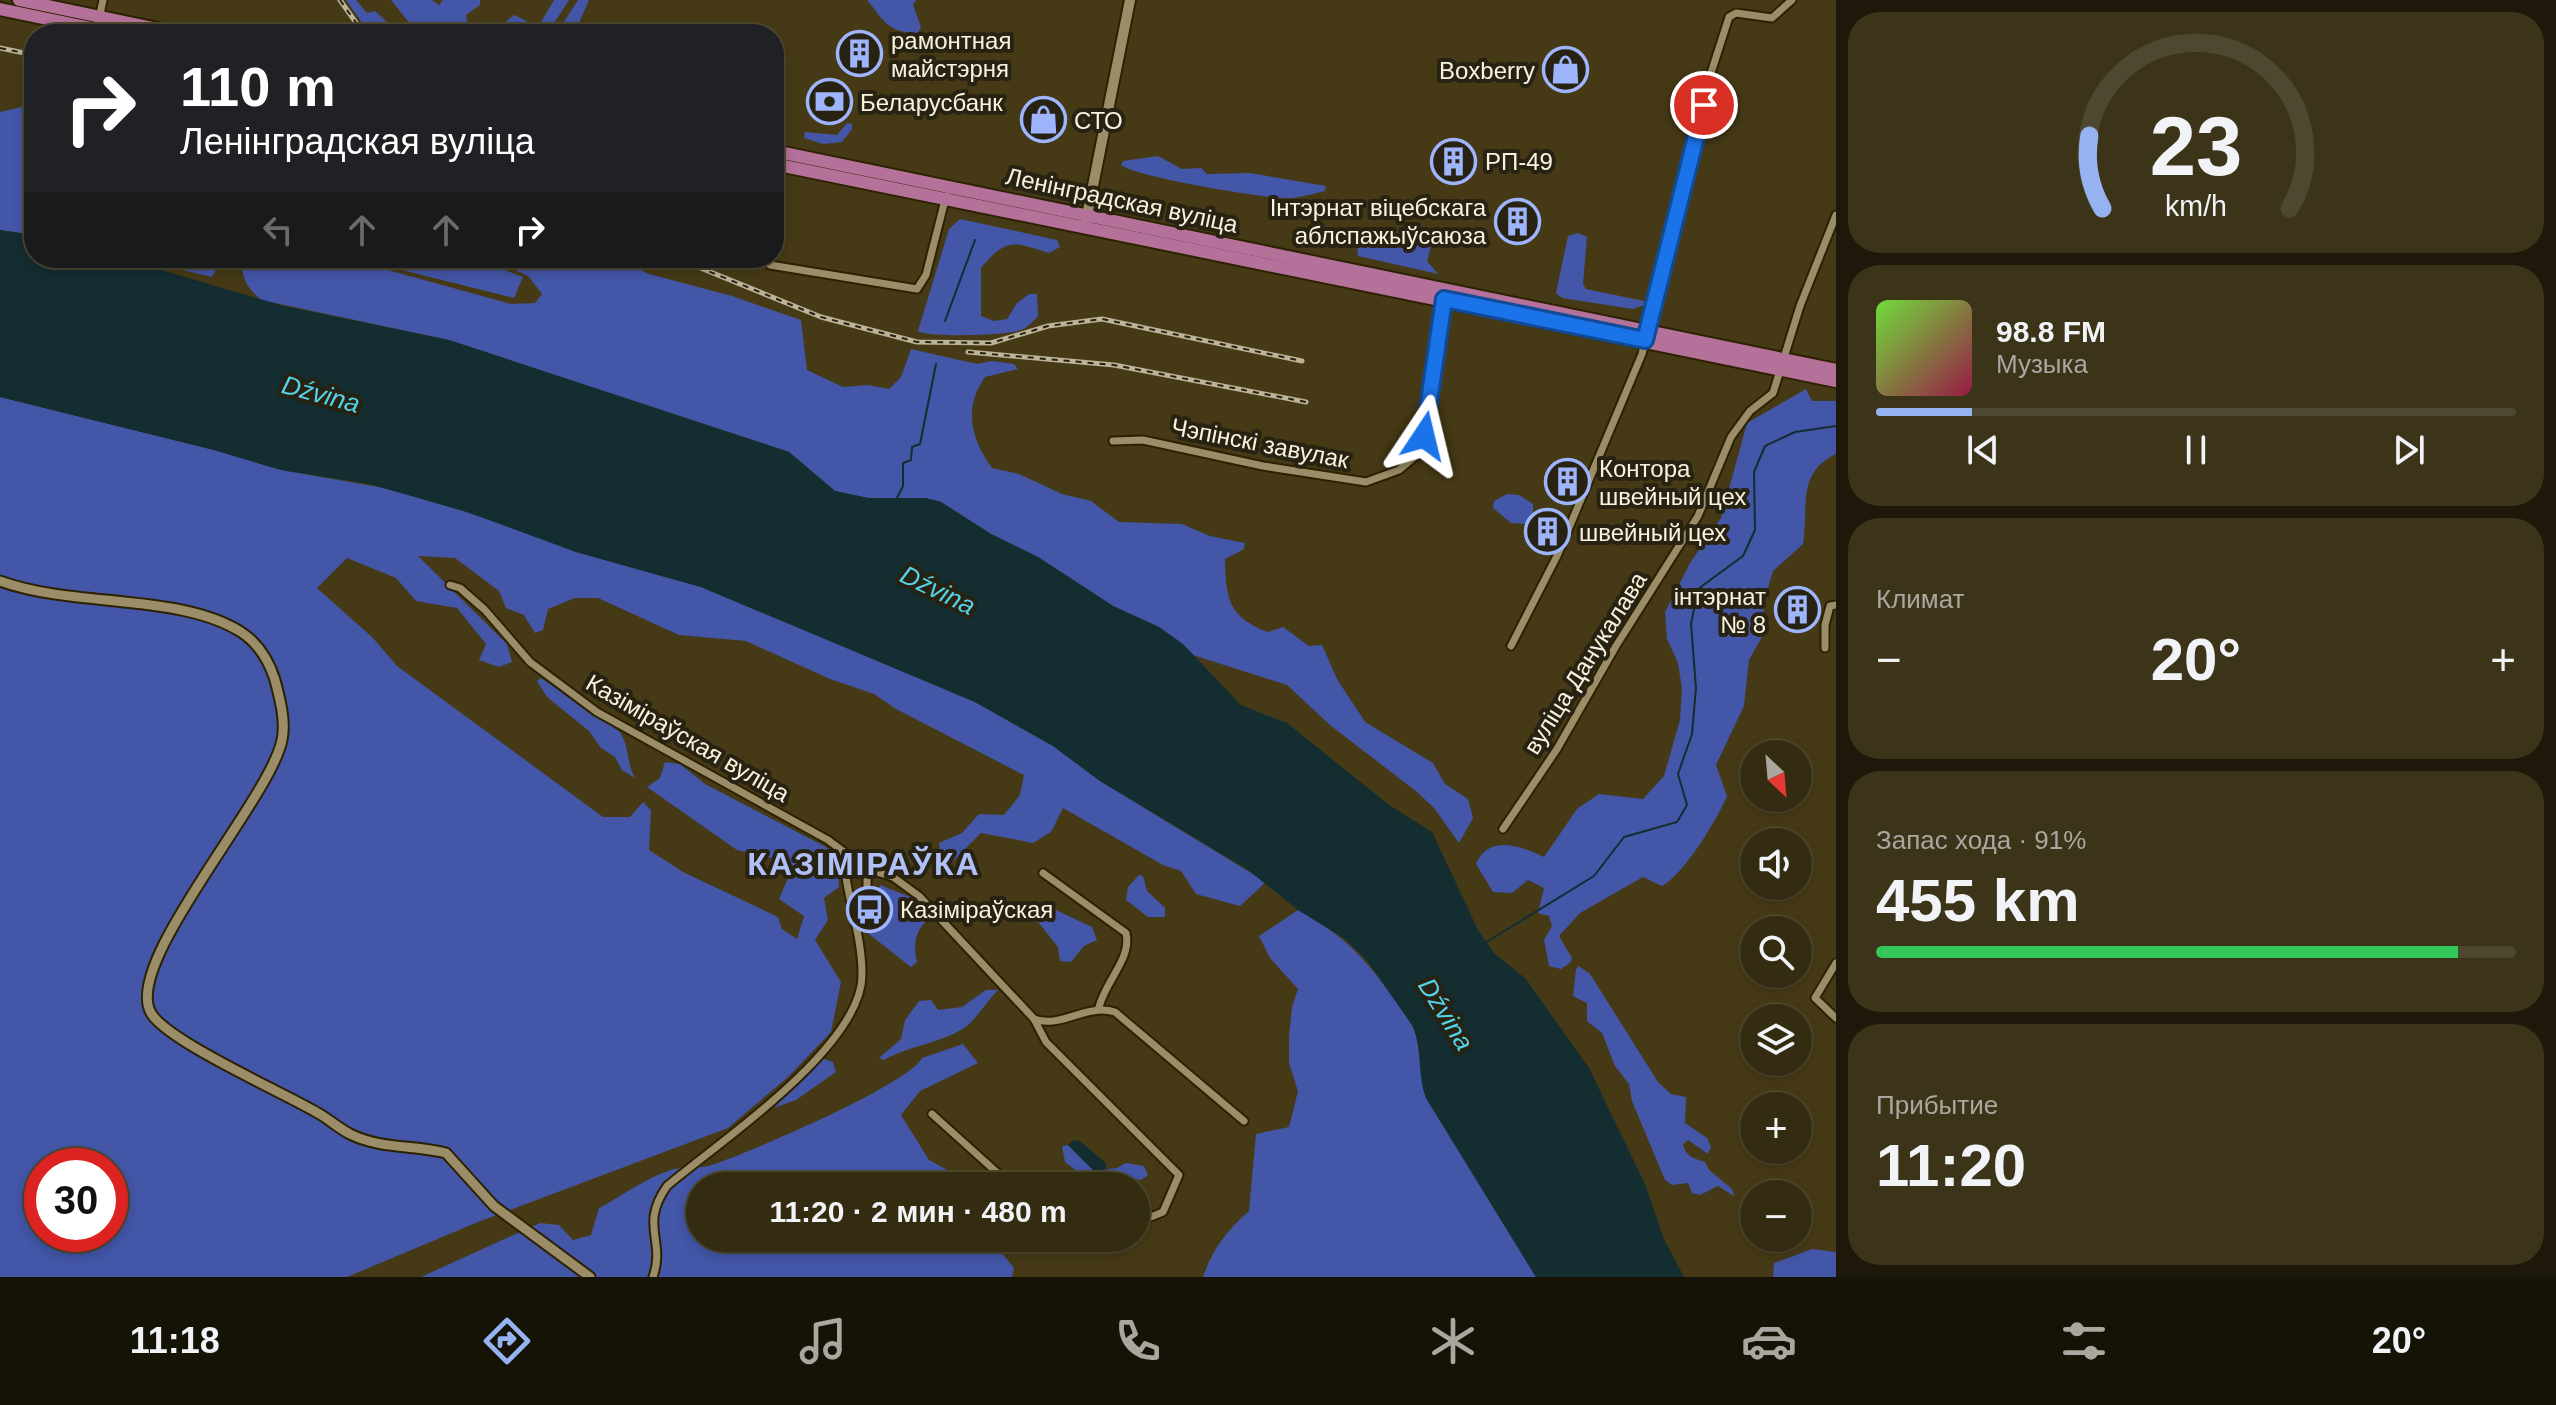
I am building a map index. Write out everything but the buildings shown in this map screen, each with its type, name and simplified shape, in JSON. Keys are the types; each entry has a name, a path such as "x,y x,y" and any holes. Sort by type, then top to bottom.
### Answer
{"main road":[{"path":"19,0 98,23"},
{"path":"1086,220 1130,0"},
{"path":"0,9 106,24"},
{"name":"Ленінградская вуліца","path":"784,159 1782,364 1836,370"},
{"name":"Ленінградская вуліца","path":"1782,364 1836,381"}],"street":[{"path":"98,23 103,0"},
{"path":"1511,646 1578,510 1646,336 1729,17 1736,13 1772,18 1792,0"},
{"path":"784,267 917,289 926,275 947,192"},
{"name":"вуліца Данукалава","path":"1503,829 1557,749 1616,646 1698,516 1731,437 1750,411 1773,393 1836,215"},
{"name":"Чэпінскі завулак","path":"1113,441 1143,440 1263,466 1366,482 1399,470 1419,453 1428,418 1445,295"},
{"path":"0,581 86,600 206,614 241,632 258,646 272,673 282,705 282,741 253,799 171,930 155,963 147,982 147,1004 152,1016 184,1040 319,1113 351,1135 386,1146 446,1153 494,1206 590,1277"},
{"name":"Казіміраўская вуліца","path":"450,585 460,588 485,610 530,662 597,712 828,840 867,869 893,877 919,896 1034,1019 1046,1042 1179,1175 1163,1212 1150,1217"},
{"path":"1825,648 1825,625 1830,606 1836,605"},
{"path":"653,1277 658,1263 652,1227 653,1205 667,1186 787,1089 832,1040 859,1003 863,975 860,930 845,884 843,853"},
{"path":"860,930 867,899 867,869"},
{"path":"1043,873 1126,933 1128,944 1125,955 1104,987 1099,1007"},
{"path":"1836,963 1815,998 1836,1018"},
{"path":"1034,1019 1046,1023 1099,1007 1115,1012 1244,1121"},
{"path":"932,1114 996,1172"}],"shaded area":[{"path":"346,0 356,0 367,13 375,11 389,24 363,24"},
{"path":"391,0 432,0 439,5 443,0 480,0 480,5 466,15 471,24 412,24"},
{"path":"554,0 569,0 554,24 540,24"},
{"path":"578,0 589,0 578,24 562,24"},
{"path":"867,0 916,0 913,5 921,27 918,33 892,28"},
{"path":"514,15 527,21 525,24 503,24"},
{"path":"24,106 24,234 0,230 0,112"},
{"path":"847,123 852,124 852,129 842,142 823,144 804,138 805,132 837,135"},
{"path":"1158,156 1182,169 1201,168 1207,174 1250,173 1326,186 1325,191 1299,197 1269,197 1172,180 1121,165 1123,161"},
{"path":"960,219 1057,240 1060,247 1049,253 1027,246 1004,247 981,268 981,316 994,321 1007,319 1017,303 1029,294 1037,294 1038,316 1024,328 966,335 936,335 918,331 949,229"},
{"path":"1376,231 1429,238 1432,243 1427,261 1438,274 1358,256 1357,246 1370,243"},
{"path":"1578,233 1587,237 1583,284 1586,289 1644,301 1644,305 1633,309 1562,298 1556,293 1568,236"},
{"path":"175,268 217,268 212,277"},
{"path":"242,268 381,268 511,304 535,303 542,294 528,276 511,268 637,268 801,320 807,370 843,387 868,385 889,389 901,377 911,349 977,364 992,361 1014,364 1018,369 985,377 974,400 972,423 975,435 992,468 1019,474 1062,494 1091,501 1119,522 1182,524 1210,536 1245,543 1244,549 1225,559 1228,596 1237,613 1268,632 1283,627 1309,646 1322,645 1337,679 1365,722 1433,763 1445,784 1468,799 1473,818 1459,843 1434,808 1417,792 1330,725 1287,685 1193,655 1159,627 1113,606 1038,557 991,534 941,502 925,498 868,498 835,491 789,452 449,340 261,300"},
{"path":"394,268 499,268 523,277 514,298"},
{"path":"1806,389 1812,401 1836,401 1836,454 1823,462 1810,481 1803,544 1773,571 1764,601 1762,637 1749,660 1744,706 1716,765 1727,796 1699,846 1671,880 1662,886 1643,877 1580,913 1559,936 1572,958 1570,963 1561,969 1549,966 1544,940 1552,926 1549,916 1538,913 1544,888 1528,880 1512,893 1493,892 1476,864 1489,849 1506,845 1544,857 1577,809 1599,794 1643,799 1664,776 1680,720 1682,689 1678,663 1667,639 1665,612 1690,563 1721,518 1747,423"},
{"path":"0,397 214,450 281,470 390,489 496,521 576,552 701,587 975,702 1053,746 1100,781 1266,882 1240,906 1196,894 1181,871 1163,865 1063,808 1051,832 1033,843 981,833 952,862 941,857 939,843 962,833 979,814 1004,815 1020,795 1024,775 896,709 874,694 830,679 746,641 679,635 598,598 575,598 548,609 543,630 535,633 524,615 506,608 499,591 455,558 418,556 507,644 512,662 499,667 479,660 486,644 457,608 416,601 396,578 347,558 317,588 373,638 397,666 603,817 630,817 643,802 651,810 649,850 683,872 778,917 782,929 797,939 804,916 779,899 788,878 789,862 737,850 647,787 660,778 665,762 680,764 705,784 826,847 837,861 839,887 824,898 828,920 815,940 841,982 831,1032 788,1077 728,1128 478,1222 347,1277 0,1277"},
{"path":"1507,494 1519,495 1533,504 1533,517 1526,524 1511,523 1493,508 1494,501"},
{"path":"541,678 620,732 635,778 622,770 615,757 601,748 589,731 547,697 537,681"},
{"path":"1139,875 1143,876 1147,891 1165,908 1165,917 1148,917 1126,900 1128,887"},
{"path":"880,885 918,900 931,917 918,932 915,943 917,962 911,967 869,934"},
{"path":"1041,903 1092,927 1097,940 1084,946 1071,962 1060,961 1058,947 1031,913"},
{"path":"1298,910 1335,933 1363,959 1412,1025 1426,1098 1536,1277 1203,1277 1221,1241 1249,1211 1256,1134 1289,1127 1298,1091 1289,1063 1289,1037 1292,1007 1298,989 1270,958 1259,936"},
{"path":"1579,966 1590,974 1658,1082 1671,1094 1686,1097 1685,1123 1707,1138 1711,1147 1708,1154 1688,1140 1683,1144 1684,1148 1691,1156 1705,1162 1709,1170 1732,1189 1734,1196 1718,1186 1700,1195 1692,1193 1688,1183 1672,1185 1665,1180 1632,1101 1629,1084 1615,1066 1602,1033 1587,1021 1587,1003 1573,996"},
{"path":"986,990 998,990 972,1021 959,1031 884,1060 879,1058 901,1039 905,1020 919,1001 931,1000 938,1010 962,1007"},
{"path":"963,1044 978,1063 920,1091 901,1115 929,1160 951,1172 686,1172 686,1252 1001,1252 1014,1268 1012,1277 421,1277 540,1223 559,1225 573,1240 591,1235 599,1208 646,1181 675,1169 712,1165 791,1133 859,1101 910,1070 922,1058"},
{"path":"817,1060 833,1062 836,1072 796,1100 774,1108"},
{"path":"1068,1145 1094,1171 1117,1168 1126,1163 1144,1166 1147,1172 1078,1172 1065,1162 1062,1146"},
{"path":"1812,1249 1836,1252 1836,1277 1773,1277 1774,1263 1812,1252"}],"water":[{"name":"Dźvina","path":"0,230 24,234 24,268 154,268 284,306 449,340 789,452 835,491 868,498 925,498 941,502 991,534 1038,557 1113,606 1159,627 1183,644 1241,705 1287,723 1389,805 1432,832 1478,930 1494,953 1526,979 1589,1068 1645,1184 1664,1239 1684,1277 1536,1277 1426,1098 1418,1042 1412,1025 1368,962 1345,939 1298,910 1248,870 1100,781 1053,746 975,702 701,587 576,552 464,511 369,484 281,470 214,450 0,397"},
{"path":"1074,1140 1080,1141 1106,1163 1106,1169 1094,1171 1068,1145"}],"waterway":[{"path":"945,321 975,240"},
{"path":"897,498 903,486 903,463 911,460 912,447 920,444 936,364"},
{"path":"1485,943 1594,876 1624,837 1677,822 1687,805 1678,774 1692,734 1696,688 1691,624 1698,589 1743,556 1755,530 1754,472 1765,446 1795,432 1836,426"}],"railway":[{"path":"340,0 357,24"},
{"path":"0,48 24,53"},
{"path":"701,268 821,317 917,342 991,343 1048,326 1102,319 1302,361"},
{"path":"968,352 1114,365 1306,402"}],"place":[{"name":"рамонтная майстэрня","path":"860,54"},
{"name":"Boxberry","path":"1566,70"},
{"name":"Беларусбанк","path":"829,102"},
{"name":"СТО","path":"1043,120"},
{"name":"РП-49","path":"1454,161"},
{"name":"Інтэрнат віцебскага аблспажыўсаюза","path":"1517,221"},
{"name":"Контора швейный цех","path":"1568,482"},
{"name":"швейный цех","path":"1548,532"},
{"name":"інтэрнат № 8","path":"1797,610"},
{"name":"Казіміраўская","path":"869,909"}],"district":[{"name":"КАЗІМІРАЎКА","path":"864,864"}],"route":[{"path":"1424,436 1444,299 1645,340 1704,105"}]}
